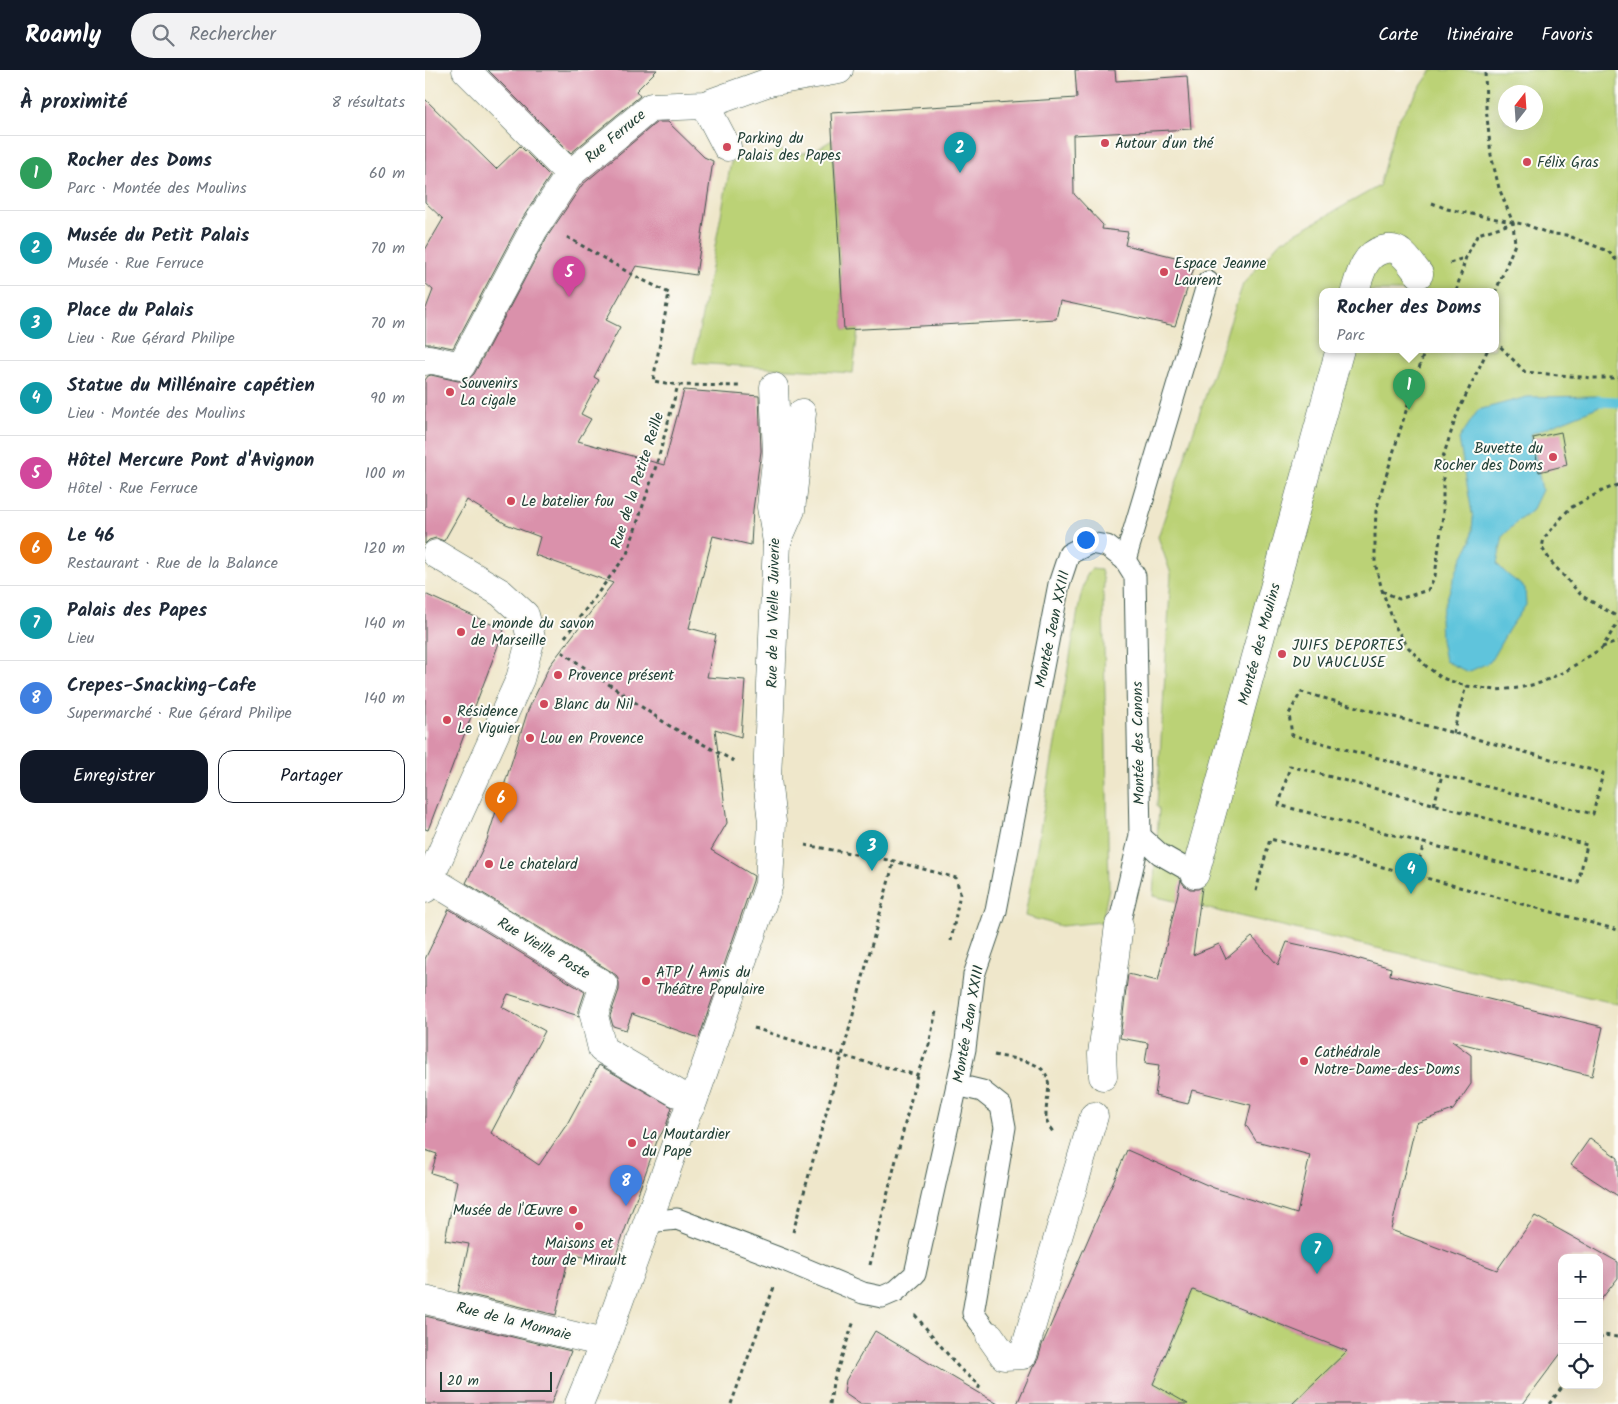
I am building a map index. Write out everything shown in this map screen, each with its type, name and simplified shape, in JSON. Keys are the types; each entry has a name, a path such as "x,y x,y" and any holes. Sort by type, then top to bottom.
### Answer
{"street":[{"name":"Rue Ferruce","path":"466,70 570,174"},
{"name":"Rue Ferruce","path":"425,361 429,358 461,366 538,223 570,174 651,107 705,105 769,82 839,70"},
{"path":"705,105 727,147"},
{"path":"1356,288 1366,261 1373,252 1385,249 1393,248 1401,253 1419,274"},
{"name":"Montée des Moulins","path":"1195,874 1339,353"},
{"name":"Rue de la Vielle Juiverie","path":"579,1404 687,1113 693,1102 769,884 772,822 767,779 777,542 771,507 777,452 774,387"},
{"path":"777,542 791,510 802,414"},
{"path":"428,884 520,679 528,627 501,593 436,554"},
{"name":"Rue Vieille Poste","path":"428,884 604,985 593,1015 603,1049 677,1093"},
{"path":"1103,1076 1101,1054 1119,926"},
{"path":"990,1336 1004,1356 1023,1355 1094,1116"},
{"name":"Rue de la Monnaie","path":"425,1300 603,1343"}],"lane":[{"path":"1125,560 1208,282"},
{"name":"Montée Jean XXIII","path":"648,1222 677,1218 863,1293 882,1297 896,1291 915,1274 965,1049 974,975 996,912 1059,584 1069,554 1090,544 1107,546 1125,560"},
{"name":"Montée des Canons","path":"1119,926 1140,836 1135,576 1125,560"},
{"name":"Montée des Moulins","path":"1140,836 1160,854 1195,874"},
{"path":"957,1086 982,1091 1001,1106 1005,1127 973,1313 990,1336"}],"path":[{"path":"1485,70 1486,107 1491,155 1499,188 1513,223 1515,244 1497,288"},
{"path":"1432,203 1447,210 1527,225 1550,234 1566,235 1608,251 1618,262"},
{"path":"538,223 557,231 631,274 669,293 653,381 678,385 774,387"},
{"path":"1457,288 1466,257 1478,234 1513,223"},
{"path":"1499,345 1525,372 1593,378 1618,378"},
{"path":"1424,353 1376,511 1375,563 1382,590 1396,628 1408,647 1426,666 1442,678 1466,686 1496,690 1519,688 1540,683 1564,672 1602,648 1618,642"},
{"path":"1382,590 1399,599 1411,596 1428,590 1435,576 1443,515 1443,457 1457,414 1486,353"},
{"name":"Rue de la Petite Reille","path":"556,649 627,554 657,463 678,385"},
{"path":"1618,485 1604,490 1570,508 1544,538 1542,548 1552,563 1582,596 1618,617"},
{"path":"1602,648 1618,622"},
{"path":"528,627 556,649 668,725 767,779"},
{"path":"1453,733 1466,686"},
{"path":"1301,692 1453,733 1603,773 1593,814 1442,776 1292,735 1289,714 1301,692"},
{"path":"1290,766 1587,845 1577,883 1424,843 1279,805 1290,766"},
{"path":"1434,805 1442,776"},
{"path":"771,839 894,861 956,878 960,894 951,940"},
{"path":"1256,891 1270,839 1415,875 1618,930"},
{"path":"1415,875 1424,843"},
{"path":"731,1404 785,1260 894,861"},
{"path":"830,1404 833,1382 863,1293 917,1075 929,1045 937,1010"},
{"path":"722,1018 842,1056 917,1075"},
{"path":"965,1049 1027,1062 1039,1067 1046,1074 1048,1086 1047,1123 1058,1135"},
{"path":"911,1309 960,1369 980,1385 977,1392"},
{"path":"1603,1335 1618,1337"},
{"path":"1549,1404 1561,1389"}],"green space":[{"path":"1432,70 1618,70 1618,1004 1153,896 1171,574 1158,537 1243,284 1280,242 1379,186 1396,123"},
{"path":"832,140 844,330 858,329 853,373 693,363 731,162 782,150 797,154 814,151"},
{"path":"1091,569 1101,570 1104,582 1109,888 1102,922 1061,926 1025,916 1080,599 1086,577"},
{"path":"1193,1290 1347,1351 1292,1404 1188,1404 1153,1384"}],"water":[{"path":"1598,396 1600,406 1531,434 1542,490 1532,511 1519,520 1503,536 1497,564 1525,588 1526,605 1509,629 1490,662 1468,672 1445,661 1441,640 1440,618 1459,564 1471,541 1473,519 1459,439 1478,410 1527,397"}],"building":[{"path":"488,70 657,70 636,91 640,96 571,153"},
{"path":"1075,70 1115,70 1116,81 1187,76 1191,129 1073,135 1074,194 1103,225 1102,229 1128,232 1125,245 1196,262 1175,326 1060,301 1056,319 844,330 831,113 1077,98"},
{"path":"425,99 496,169 520,146 550,176 520,222 453,348 425,344 425,311 433,290 425,283 425,250 443,219 425,202"},
{"path":"657,122 668,122 704,157 713,161 696,275 636,266 606,320 620,327 594,377 599,380 581,414 591,419 578,441 664,465 684,390 759,396 761,451 753,510 751,545 713,536 689,628 716,635 707,677 745,680 741,737 715,729 727,823 711,850 754,876 699,1038 632,1014 626,1030 613,1026 610,1016 619,990 617,976 466,883 487,840 528,710 550,665 613,583 535,555 540,537 506,524 467,500 444,541 436,538 429,540 425,544 425,380 431,375 458,381 467,380 474,374 547,237 582,185"},
{"name":"Buvette du Rocher des Doms","path":"1561,432 1567,465 1539,472 1533,438"},
{"name":"Résidence Le Viguier","path":"425,594 504,630 428,830 425,829"},
{"path":"1181,880 1190,889 1202,887 1193,955 1219,944 1226,959 1252,937 1278,965 1287,942 1391,968 1390,975 1603,1027 1592,1076 1452,1041 1471,1055 1471,1084 1453,1110 1416,1123 1391,1230 1497,1270 1535,1216 1618,1262 1618,1278 1603,1297 1603,1254 1558,1254 1558,1357 1523,1404 1292,1404 1347,1351 1193,1290 1153,1384 1188,1404 1017,1404 1127,1150 1214,1188 1297,1214 1310,1155 1256,1141 1246,1125 1251,1105 1192,1090 1188,1104 1155,1096 1159,1065 1145,1063 1148,1043 1120,1038 1128,974 1158,981"},
{"path":"449,909 585,992 579,1016 508,994 502,1007 545,1031 491,1133 539,1165 567,1124 599,1065 672,1107 666,1126 657,1141 613,1263 569,1254 556,1315 458,1292 469,1244 445,1240 457,1181 431,1173 437,1154 425,1150 425,959"},
{"path":"1590,1138 1618,1158 1618,1196 1571,1165"},
{"path":"425,1316 571,1351 551,1404 425,1404"},
{"path":"875,1331 998,1404 860,1404 844,1393 846,1380"}],"waterway":[{"path":"1599,401 1618,402"}],"place":[{"name":"Autour d'un thé","path":"1105,143"},
{"name":"Parking du Palais des Papes","path":"727,147"},
{"name":"Félix Gras","path":"1527,162"},
{"name":"Musée du Petit Palais","path":"960,173"},
{"name":"Espace Jeanne Laurent","path":"1164,272"},
{"name":"Hôtel Mercure Pont d'Avignon","path":"569,297"},
{"name":"Souvenirs La cigale","path":"450,392"},
{"name":"Rocher des Doms","path":"1409,410"},
{"name":"Buvette du Rocher des Doms","path":"1553,457"},
{"name":"Le batelier fou","path":"511,501"},
{"name":"Le monde du savon de Marseille","path":"461,632"},
{"name":"JUIFS DEPORTES DU VAUCLUSE","path":"1282,654"},
{"name":"Provence présent","path":"558,675"},
{"name":"Blanc du Nil","path":"544,704"},
{"name":"Résidence Le Viguier","path":"447,720"},
{"name":"Lou en Provence","path":"530,738"},
{"name":"Le 46","path":"501,823"},
{"name":"Le chatelard","path":"489,864"},
{"name":"Place du Palais","path":"872,871"},
{"name":"Statue du Millénaire capétien","path":"1411,894"},
{"name":"ATP / Amis du Théâtre Populaire","path":"646,981"},
{"name":"Cathédrale Notre-Dame-des-Doms","path":"1304,1061"},
{"name":"La Moutardier du Pape","path":"632,1143"},
{"name":"Crepes-Snacking-Cafe","path":"626,1206"},
{"name":"Musée de l'Œuvre","path":"573,1210"},
{"name":"Maisons et tour de Mirault","path":"579,1226"},
{"name":"Palais des Papes","path":"1317,1274"}]}
